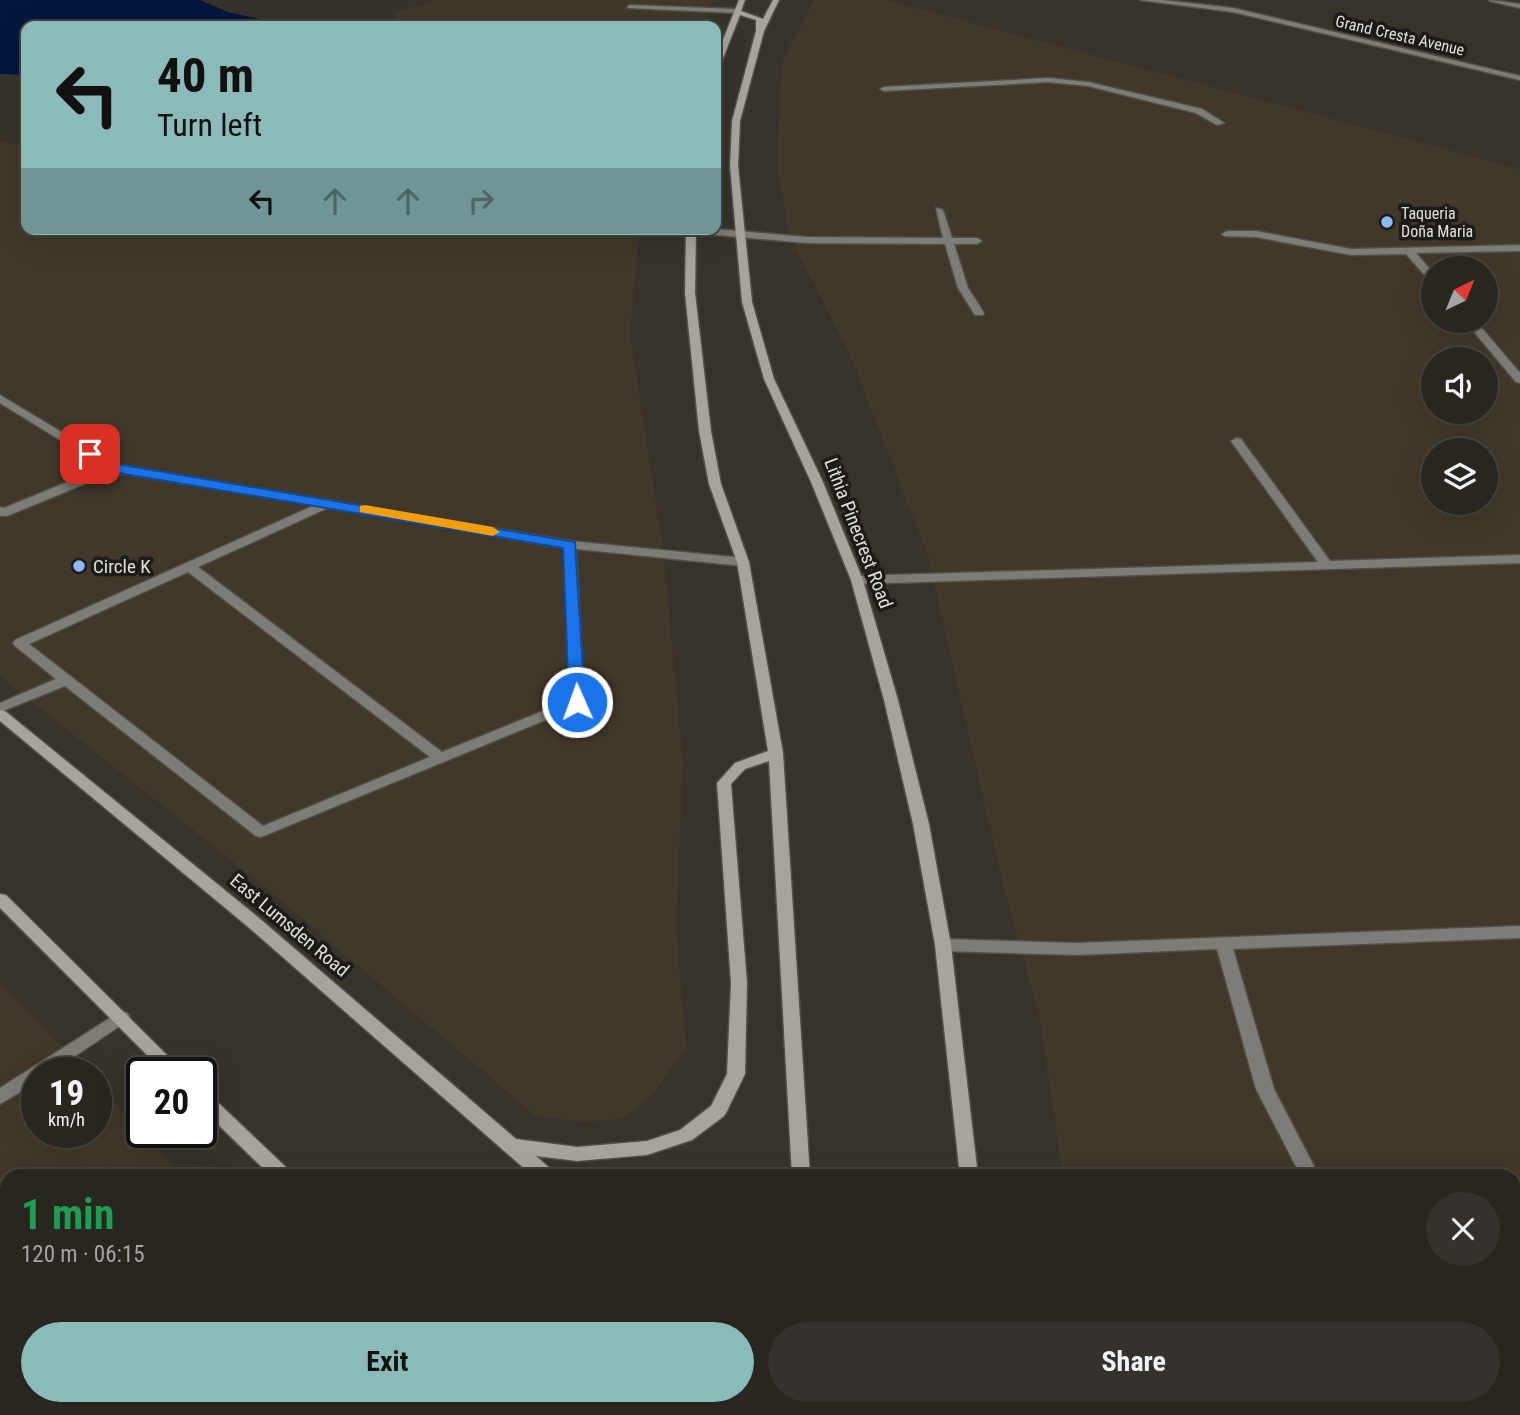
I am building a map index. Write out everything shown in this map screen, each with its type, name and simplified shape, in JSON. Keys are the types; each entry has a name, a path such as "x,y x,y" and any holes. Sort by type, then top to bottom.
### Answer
{"main road":[{"path":"721,52 742,0"},
{"name":"Lithia Pinecrest Road","path":"776,0 760,31 736,121 734,166 747,302 769,379 817,482 857,580 891,700 921,824 943,945 968,1169"},
{"path":"736,12 758,19 760,31"},
{"path":"691,235 690,293 705,431 715,484 743,562 776,753 801,1169"},
{"name":"East Lumsden Road","path":"0,714 253,922 538,1169"},
{"path":"511,1146 577,1154 646,1148 686,1135 718,1111 736,1074 738,982 724,783 740,766 776,753"},
{"path":"0,899 161,1057"},
{"path":"217,1112 276,1169"}],"street":[{"name":"Grand Cresta Avenue","path":"1143,0 1233,10 1520,78"},
{"name":"Grand Cresta Avenue","path":"1217,0 1233,10"},
{"path":"1492,0 1520,6"},
{"path":"628,7 736,12"},
{"path":"884,89 1048,80 1088,84 1199,111 1220,123"},
{"path":"939,210 963,288 979,313"},
{"path":"721,233 806,240 977,241"},
{"path":"1227,234 1256,234 1335,250 1520,248"},
{"path":"1409,251 1421,265"},
{"path":"1480,333 1520,380"},
{"path":"0,398 113,468 570,545 743,562"},
{"path":"1237,441 1326,564"},
{"path":"1,513 113,468"},
{"path":"329,503 20,643 261,832 577,702 570,545"},
{"path":"857,580 1520,559"},
{"path":"188,566 441,759"},
{"path":"0,708 66,680"},
{"path":"943,945 1077,949 1520,932"},
{"path":"1223,943 1265,1089 1306,1169"},
{"path":"0,1097 121,1017"}],"shaded area":[{"path":"438,0 714,0 704,21 395,21 397,12"},
{"path":"814,0 886,0 1520,169 1520,1169 1062,1169 1040,1020 1002,881 927,553 849,352 789,236 777,166 782,62"},
{"path":"0,142 21,145 21,235 638,235 630,334 663,549 683,762 676,924 686,1048 646,1103 620,1119 586,1122 536,1116 266,888 0,676"},
{"path":"0,983 71,1057 21,1057 21,1148 112,1148 112,1101 126,1115 126,1148 158,1148 178,1169 0,1169"}],"water":[{"path":"0,0 200,0 228,12 269,21 21,21 21,75 0,74"}],"slow traffic":[{"path":"365,509 493,532"}],"place":[{"name":"Taqueria Doña Maria","path":"1387,222"},
{"name":"Circle K","path":"79,566"}],"route":[{"path":"90,454 113,468 570,545 577,702"}]}
